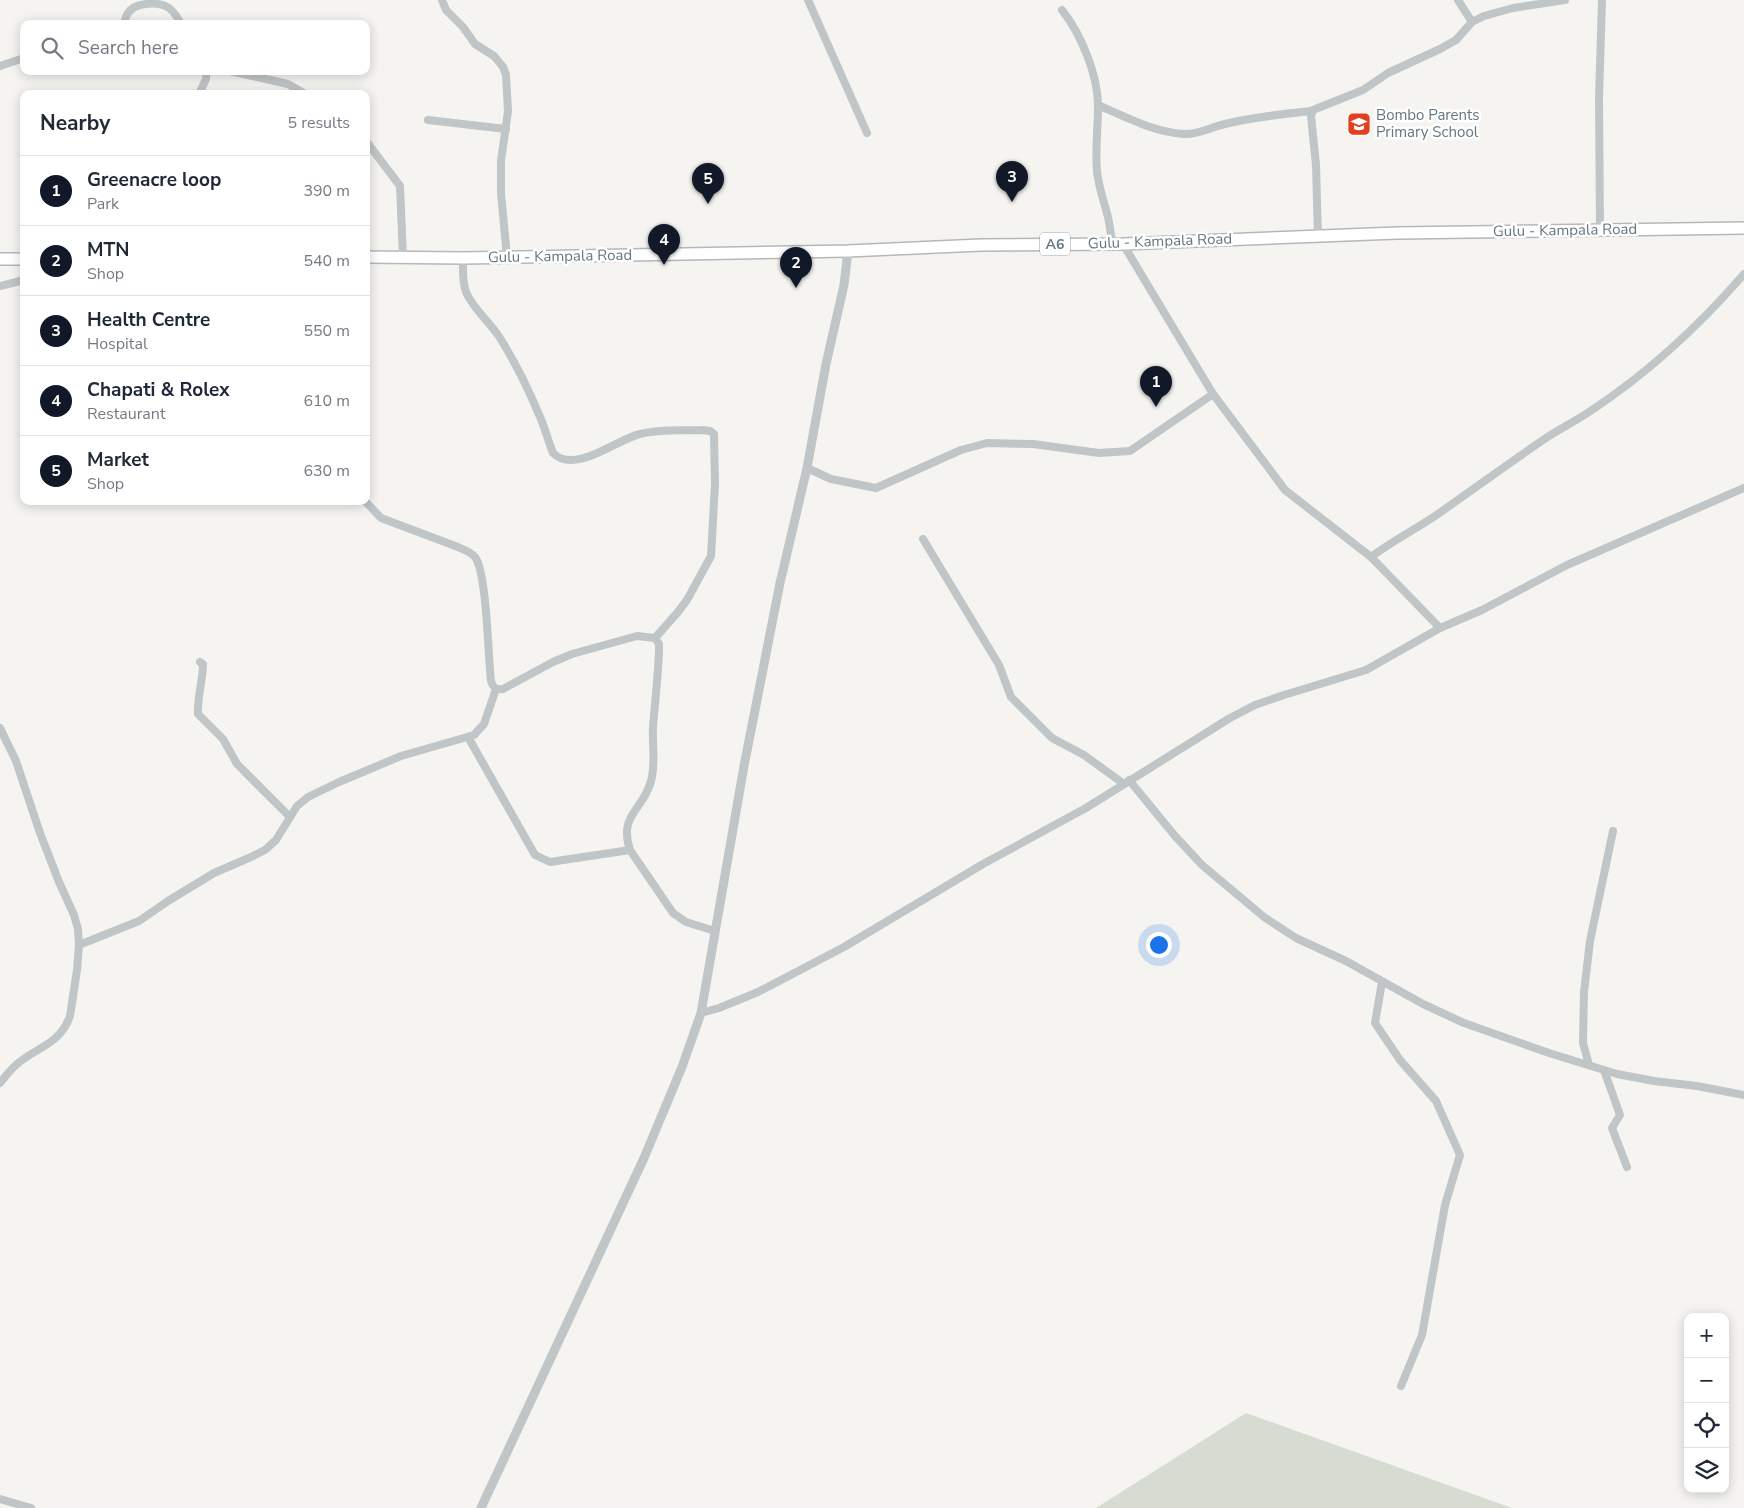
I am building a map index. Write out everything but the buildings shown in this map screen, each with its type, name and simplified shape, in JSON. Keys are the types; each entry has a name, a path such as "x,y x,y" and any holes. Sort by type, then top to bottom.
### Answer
{"main road":[{"name":"Gulu - Kampala Road","path":"370,257 463,258 848,251 981,245 1118,244 1397,233 1744,228"},
{"path":"0,259 20,259"}],"street":[{"path":"442,0 446,10 463,27 475,44 494,56 504,67 508,92 501,168 501,193 507,257"},
{"path":"808,0 867,133"},
{"path":"1458,0 1472,22"},
{"path":"1098,105 1151,127 1186,134 1204,132 1222,124 1254,118 1311,111 1363,90 1388,74 1440,49 1456,40 1472,22 1497,11 1565,0"},
{"path":"1600,229 1599,98 1602,0"},
{"path":"126,20 129,11 134,8 158,4 168,7 178,20"},
{"path":"1062,10 1071,22 1088,58 1096,84 1098,105 1097,172 1101,196 1118,244 1213,394 1285,490 1371,557 1440,628"},
{"path":"0,66 20,59"},
{"path":"201,90 206,80 206,75"},
{"path":"248,75 288,84 298,90"},
{"path":"1311,111 1317,177 1318,237"},
{"path":"428,120 506,129"},
{"path":"370,146 400,186 403,257"},
{"path":"481,1508 644,1158 682,1067 701,1013 744,766 780,583 807,468 826,364 844,285 848,251"},
{"path":"463,258 463,283 470,301 501,339 528,391 553,452 557,456 563,459 571,459 588,456 631,436 646,432 702,430 710,431 714,434 715,484 710,556 687,600 655,638"},
{"path":"1371,557 1609,398 1686,336 1744,274"},
{"path":"0,286 20,281"},
{"path":"807,468 831,479 876,488 961,450 987,443 1033,444 1099,453 1130,450 1213,394"},
{"path":"701,1013 719,1008 758,992 844,947 983,864 1086,808 1230,718 1255,705 1366,670 1440,628 1482,610 1567,565 1744,488"},
{"path":"369,505 382,518 458,547 476,558 484,594 490,681 496,689 503,689 572,654 636,636 655,638"},
{"path":"923,539 999,665 1011,697 1052,738 1084,755 1127,782 1202,865 1264,917 1296,938 1346,961 1382,982 1464,1023 1604,1070 1654,1081 1697,1086 1744,1096"},
{"path":"655,638 659,644 659,651 653,728 652,778 647,792 627,824 626,834 630,850 673,913 686,922 715,931"},
{"path":"200,662 203,664 203,676 197,705 198,714 224,739 238,764 290,816"},
{"path":"79,946 139,921 168,900 214,873 227,866 252,858 265,850 284,830 297,806 308,797 401,756 468,737 479,731 484,724 496,689"},
{"path":"0,728 16,761 40,833 74,915 78,929 79,946 70,1016 66,1026 61,1034 16,1065 0,1083"},
{"path":"468,737 535,855 550,862 630,850"},
{"path":"1590,1065 1583,1043 1584,992 1590,941 1613,831"},
{"path":"1382,982 1375,1022 1400,1060 1436,1101 1460,1154 1445,1205 1422,1335 1401,1386"},
{"path":"1604,1070 1620,1115 1612,1128 1627,1167"},
{"path":"0,1500 31,1508"}],"shaded area":[{"path":"1246,1413 1512,1508 1096,1508"}],"place":[{"name":"Bombo Parents Primary School","path":"1359,124"},
{"name":"Health Centre","path":"1012,202"},
{"name":"Market","path":"708,204"},
{"name":"Chapati & Rolex","path":"664,265"},
{"name":"MTN","path":"796,288"},
{"name":"Greenacre loop","path":"1156,407"}]}
